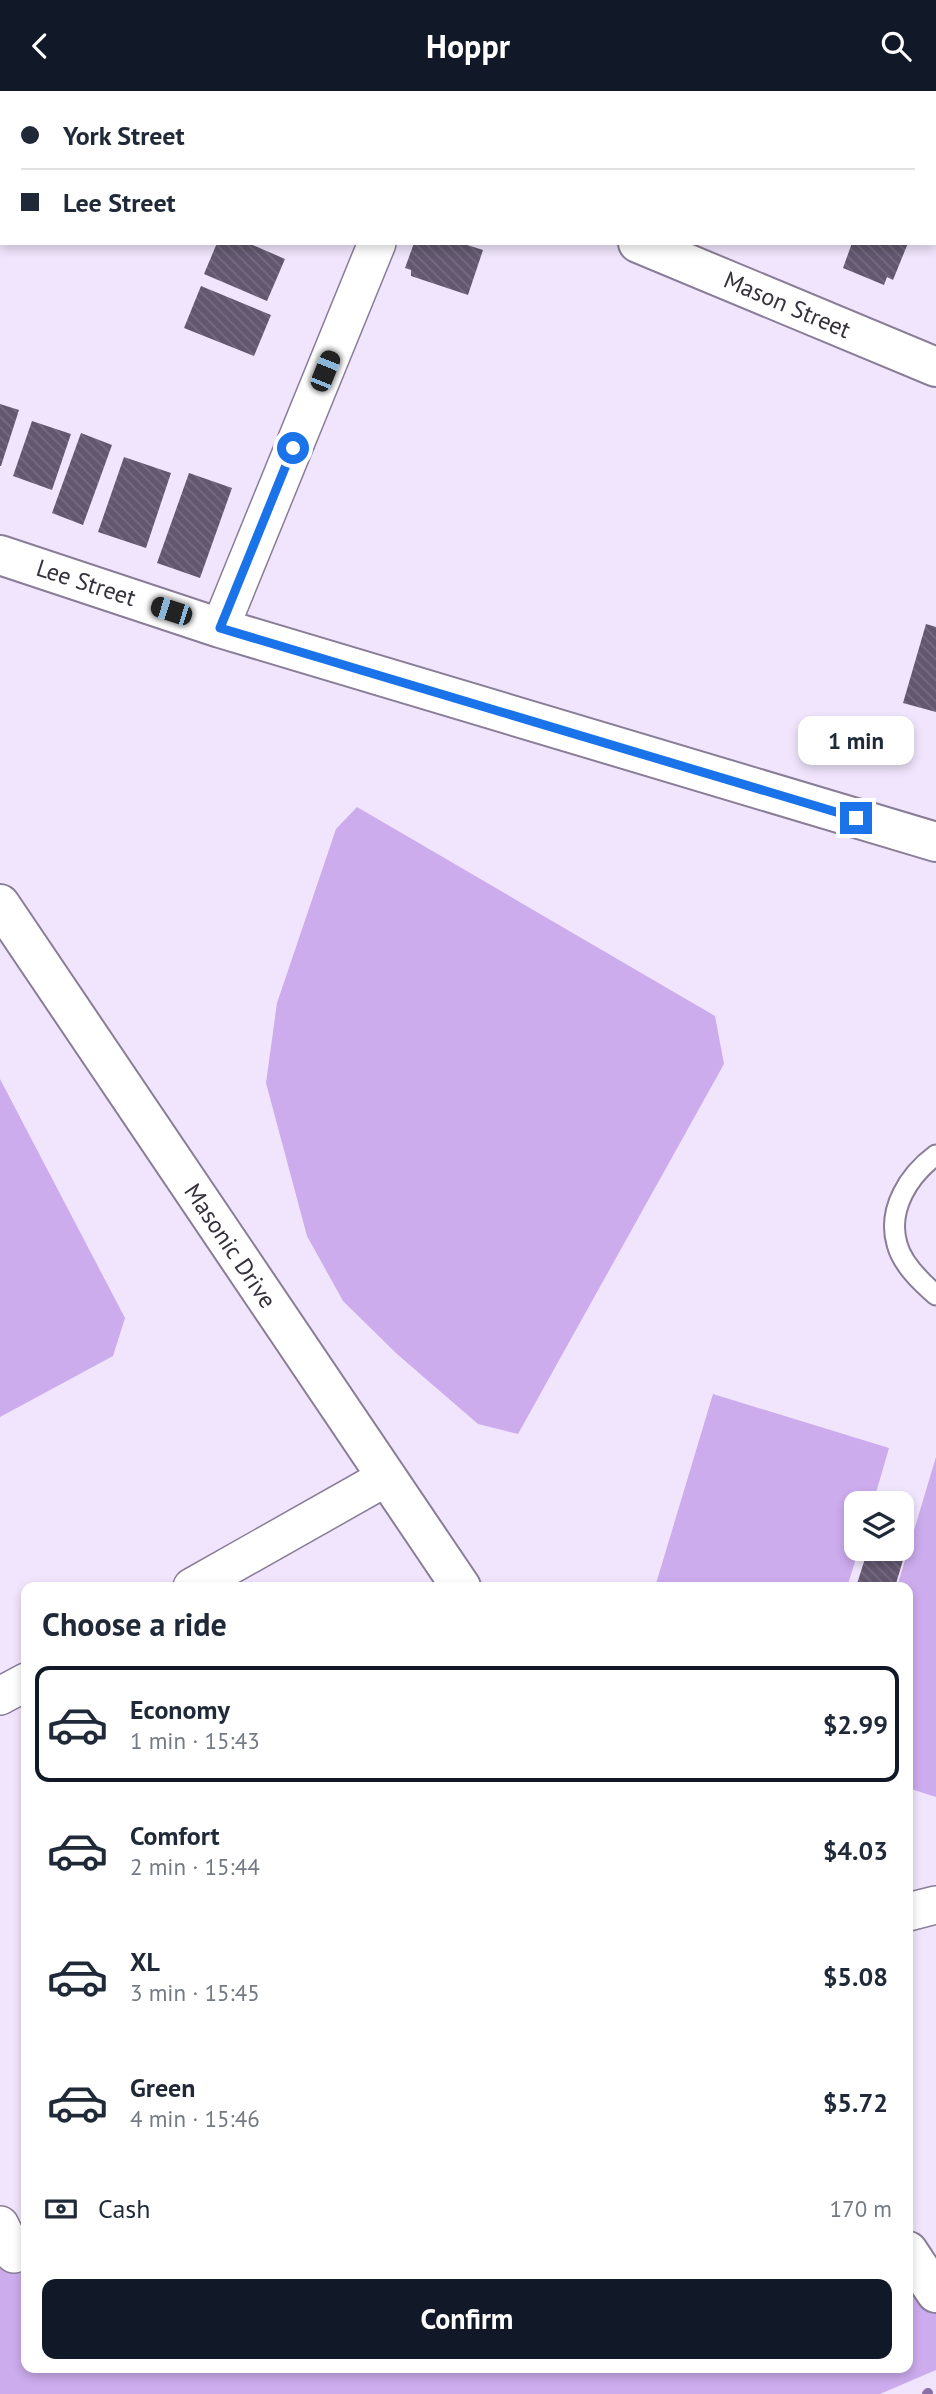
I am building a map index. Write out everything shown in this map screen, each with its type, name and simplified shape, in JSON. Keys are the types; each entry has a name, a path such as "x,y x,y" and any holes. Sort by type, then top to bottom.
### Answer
{"main road":[{"name":"Mason Street","path":"643,245 936,367"},
{"name":"Lee Street","path":"0,555 220,628 936,842"},
{"name":"Masonic Drive","path":"0,904 458,1582"},
{"path":"913,2258 936,2293"}],"street":[{"path":"220,628 376,245"},
{"path":"201,1582 386,1478"},
{"path":"0,1696 21,1685"},
{"path":"913,1911 936,1905"}],"lane":[{"path":"936,1155 906,1183 895,1216 897,1245 917,1279 936,1295"}],"shaded area":[{"path":"357,807 715,1016 724,1064 518,1434 478,1424 397,1354 343,1301 307,1236 266,1083 277,1003 336,829"},
{"path":"0,1079 125,1318 113,1356 0,1417"},
{"path":"713,1394 889,1448 876,1491 844,1491 844,1561 855,1561 849,1582 657,1582"},
{"path":"936,1457 936,1797 913,1790 913,1582 898,1582 905,1561 914,1561 914,1530"},
{"path":"21,2258 21,2373 913,2373 913,2258 936,2292 936,2370 880,2394 0,2394 0,2269"}],"building":[{"path":"216,245 253,245 285,259 267,301 204,274"},
{"path":"413,245 467,245 483,250 468,295 411,276 411,270 405,268"},
{"path":"851,245 907,245 893,280 887,277 884,285 843,268"},
{"path":"201,286 271,315 254,356 184,328"},
{"path":"0,404 19,410 1,466 0,466"},
{"path":"32,421 71,434 52,490 13,476"},
{"path":"81,433 112,445 83,525 52,513"},
{"path":"124,457 171,473 146,548 98,532"},
{"path":"189,473 232,488 200,578 157,563"},
{"path":"926,624 936,627 936,712 903,703"},
{"path":"864,1561 903,1561 896,1582 858,1582"}],"route":[{"path":"293,448 220,628 856,818"}]}
